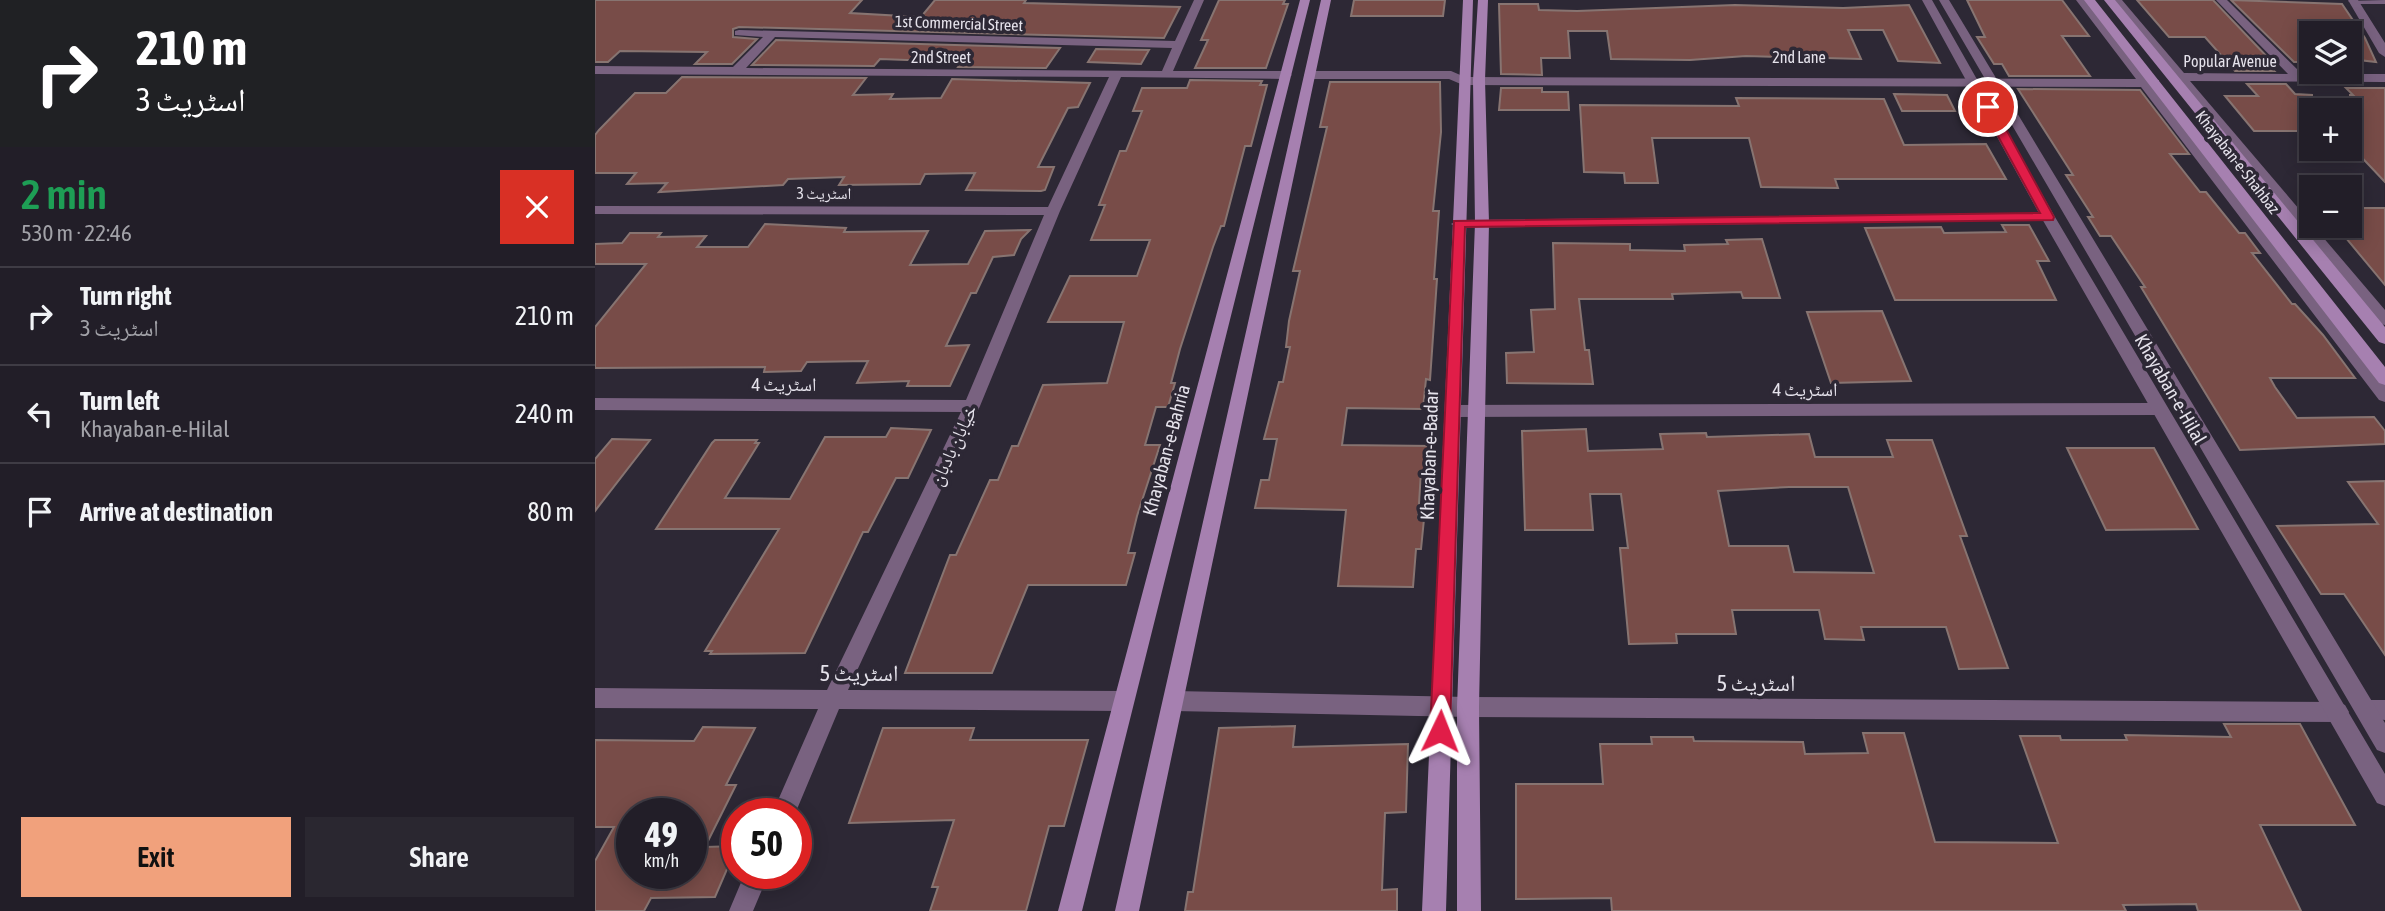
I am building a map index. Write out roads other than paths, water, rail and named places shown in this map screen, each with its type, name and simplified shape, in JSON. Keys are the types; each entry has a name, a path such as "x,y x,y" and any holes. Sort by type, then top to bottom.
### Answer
{"main road":[{"name":"Khayaban-e-Bahria","path":"1070,911 1122,701 1305,0"},
{"path":"1127,911 1326,0"},
{"name":"Khayaban-e-Badar","path":"1434,911 1468,0"},
{"name":"Khayaban-e-Badar","path":"1469,911 1468,708 1482,223 1467,76 1483,0"},
{"name":"Khayaban-e-Shahbaz","path":"2089,0 2146,79 2385,379"},
{"name":"Khayaban-e-Shahbaz","path":"2109,0 2175,77 2385,338"}],"street":[{"path":"1165,74 1199,0"},
{"name":"Khayaban-e-Hilal","path":"1927,0 1982,79 2048,217 2385,795"},
{"path":"1944,0 1982,79 2376,710 2385,743"},
{"path":"2081,0 2146,79 2385,396"},
{"path":"2116,0 2175,77 2385,320"},
{"path":"2221,0 2298,77"},
{"path":"2353,0 2385,1"},
{"path":"2353,0 2385,53"},
{"path":"2366,0 2385,36"},
{"name":"1st Commercial Street","path":"739,33 1178,45"},
{"path":"736,71 772,34"},
{"name":"2nd Street","path":"595,70 1286,75"},
{"name":"خیابان بادبان","path":"790,798 833,699 972,406 1053,211 1117,74"},
{"path":"1310,75 2146,79"},
{"name":"Popular Avenue","path":"2175,77 2382,77"},
{"name":"اسٹریٹ 3","path":"595,210 1053,211"},
{"path":"1458,223 2048,217"},
{"path":"2143,383 2173,383"},
{"name":"اسٹریٹ 4","path":"595,404 972,406"},
{"name":"اسٹریٹ 4","path":"1452,411 2159,409"},
{"name":"اسٹریٹ 5","path":"595,698 1122,701"},
{"name":"اسٹریٹ 5","path":"1174,701 1441,705 1468,708 2338,712"},
{"path":"741,911 750,889"}]}
